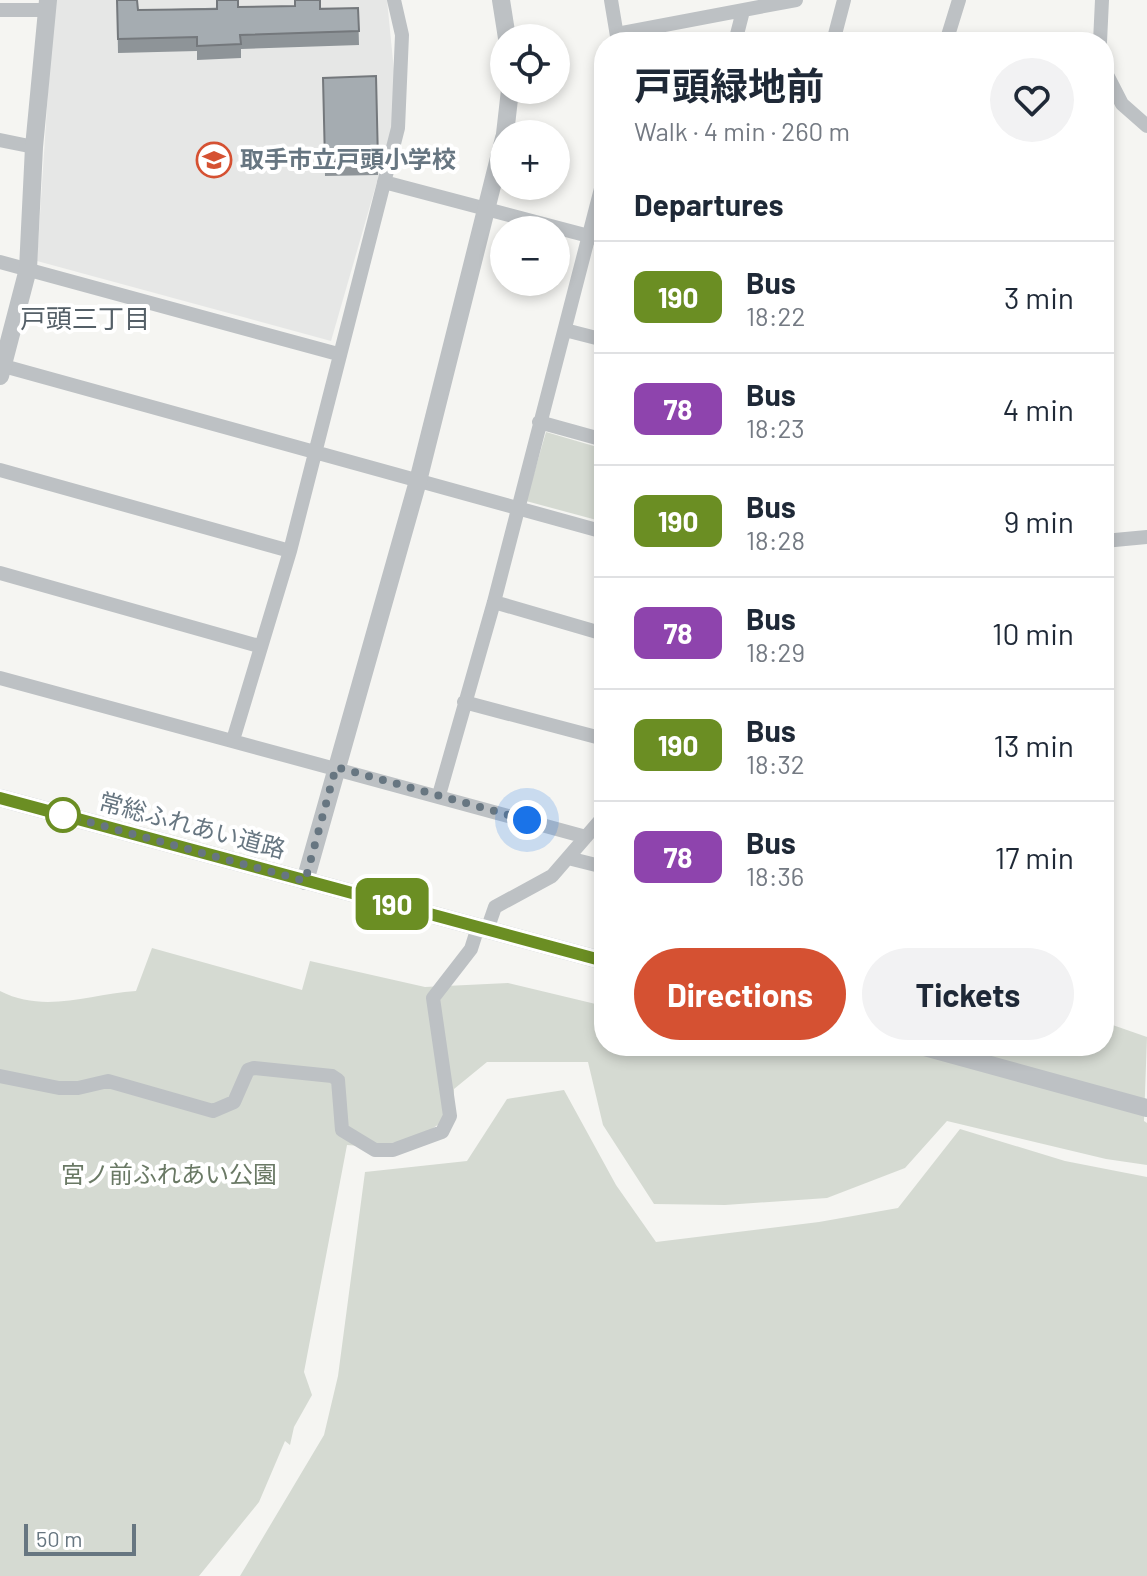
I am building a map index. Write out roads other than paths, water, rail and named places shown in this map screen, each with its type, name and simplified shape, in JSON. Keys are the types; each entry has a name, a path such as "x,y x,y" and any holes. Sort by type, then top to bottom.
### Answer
{"street":[{"path":"233,740 290,551 398,128 402,35 394,0"},
{"path":"501,0 505,24"},
{"path":"611,0 617,32"},
{"path":"646,32 796,0"},
{"path":"836,32 844,0"},
{"path":"949,32 959,0"},
{"path":"1100,32 1102,0"},
{"path":"0,10 48,5 34,147 28,269 1,369 594,529"},
{"path":"738,32 743,11"},
{"path":"1114,88 1122,104 1147,126"},
{"path":"0,140 34,147"},
{"path":"384,182 594,237"},
{"path":"305,881 418,481 490,196"},
{"path":"439,795 494,602 565,330 594,247"},
{"path":"0,262 338,354"},
{"path":"565,330 594,337"},
{"path":"539,422 594,437"},
{"path":"0,470 290,551"},
{"path":"1114,540 1147,537"},
{"path":"0,573 259,646"},
{"path":"494,602 594,631"},
{"path":"0,678 586,837"},
{"path":"464,702 594,732"},
{"name":"常総ふれあい道路","path":"0,798 594,958"},
{"path":"0,1076 59,1088 78,1088 108,1081 213,1111 234,1102 248,1070 254,1068 332,1076 338,1080 342,1130 375,1150 407,1147 442,1132 450,1116 433,998 471,949 495,907 552,876 594,828"},
{"path":"568,858 594,864"},
{"path":"957,1056 1147,1108"}],"place":[{"name":"取手市立戸頭小学校","path":"214,160"}],"district":[{"name":"戸頭三丁目","path":"85,319"}],"park label":[{"name":"宮ノ前ふれあい公園","path":"169,1175"}]}
